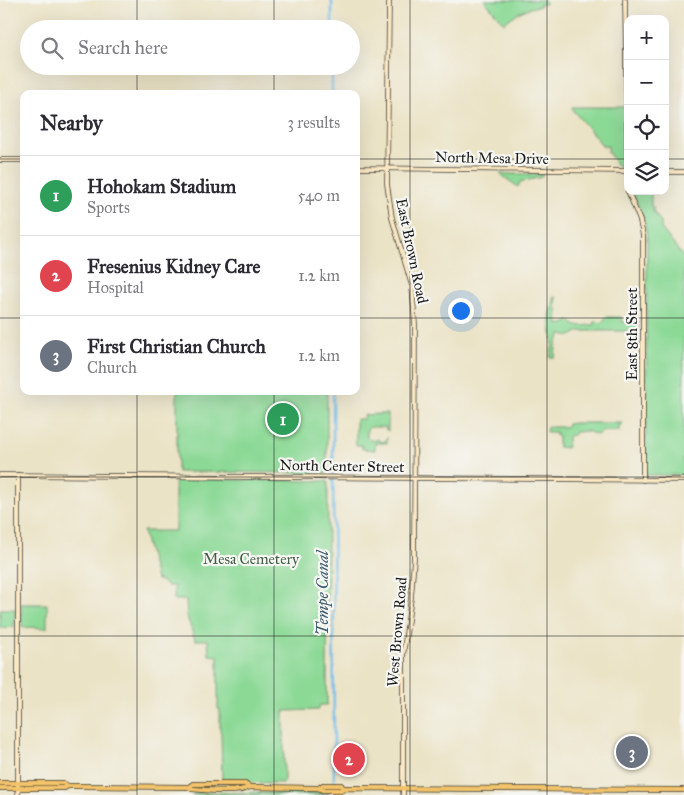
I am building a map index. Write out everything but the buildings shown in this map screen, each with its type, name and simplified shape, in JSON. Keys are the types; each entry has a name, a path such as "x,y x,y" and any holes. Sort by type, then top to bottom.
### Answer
{"main road":[{"path":"0,783 18,786"},
{"path":"0,788 63,783 68,786 189,787 193,784 245,784 249,787 319,788 322,790 333,788 341,790 343,788 403,788 641,793 684,790"}],"street":[{"name":"East Brown Road","path":"389,0 388,192 392,218 408,270 413,298 414,478"},
{"name":"East 8th Street","path":"625,0 627,150"},
{"path":"0,160 20,160"},
{"name":"North Mesa Drive","path":"360,168 624,171"},
{"path":"669,172 684,172"},
{"name":"East 8th Street","path":"630,195 640,221 643,236 643,480"},
{"name":"North Center Street","path":"0,475 684,480"},
{"path":"18,475 18,795"},
{"name":"West Brown Road","path":"404,795 403,656 413,582 414,478"}],"green space":[{"path":"484,0 545,0 545,4 540,4 540,6 516,14 504,23"},
{"path":"572,107 624,107 624,167 618,167 608,152 608,146 603,146"},
{"path":"500,174 542,174 542,177 520,182 518,187"},
{"path":"634,195 651,195 651,207 654,207 653,211 661,222 661,228 684,258 684,475 646,475 647,236 644,219"},
{"path":"555,296 558,325 567,323 569,320 576,326 594,325 596,320 602,323 606,317 621,317 622,322 639,321 638,331 580,331 571,336 561,334 556,346 555,357 550,357 553,344 550,316"},
{"path":"177,395 327,395 327,473 178,472"},
{"path":"388,414 388,431 385,429 386,427 370,427 367,430 367,437 369,439 377,439 382,442 387,437 387,443 375,443 375,450 362,449 362,445 356,445 356,419 364,419 364,415"},
{"path":"622,423 622,425 619,425 619,431 602,431 598,435 586,431 575,432 573,435 568,436 567,448 558,447 556,432 546,432 547,427 566,427 567,424"},
{"name":"Mesa Cemetery","path":"175,479 328,481 327,705 320,705 318,710 284,711 284,783 225,782 222,780 220,709 218,709 218,656 209,655 208,640 195,640 187,617 186,600 174,600 174,586 166,586 163,582 156,579 143,531 175,531"},
{"path":"21,604 47,604 47,628 22,627"},
{"path":"0,609 15,609 14,627 0,628"},
{"path":"195,792 329,793 329,795 192,795"}],"waterway":[{"name":"Tempe Canal","path":"332,0 332,20"},
{"name":"Tempe Canal","path":"332,75 332,90"},
{"name":"Tempe Canal","path":"333,395 334,785"}],"place":[{"name":"Hohokam Stadium","path":"283,419"},
{"name":"First Christian Church","path":"632,752"},
{"name":"Fresenius Kidney Care","path":"349,759"}]}
